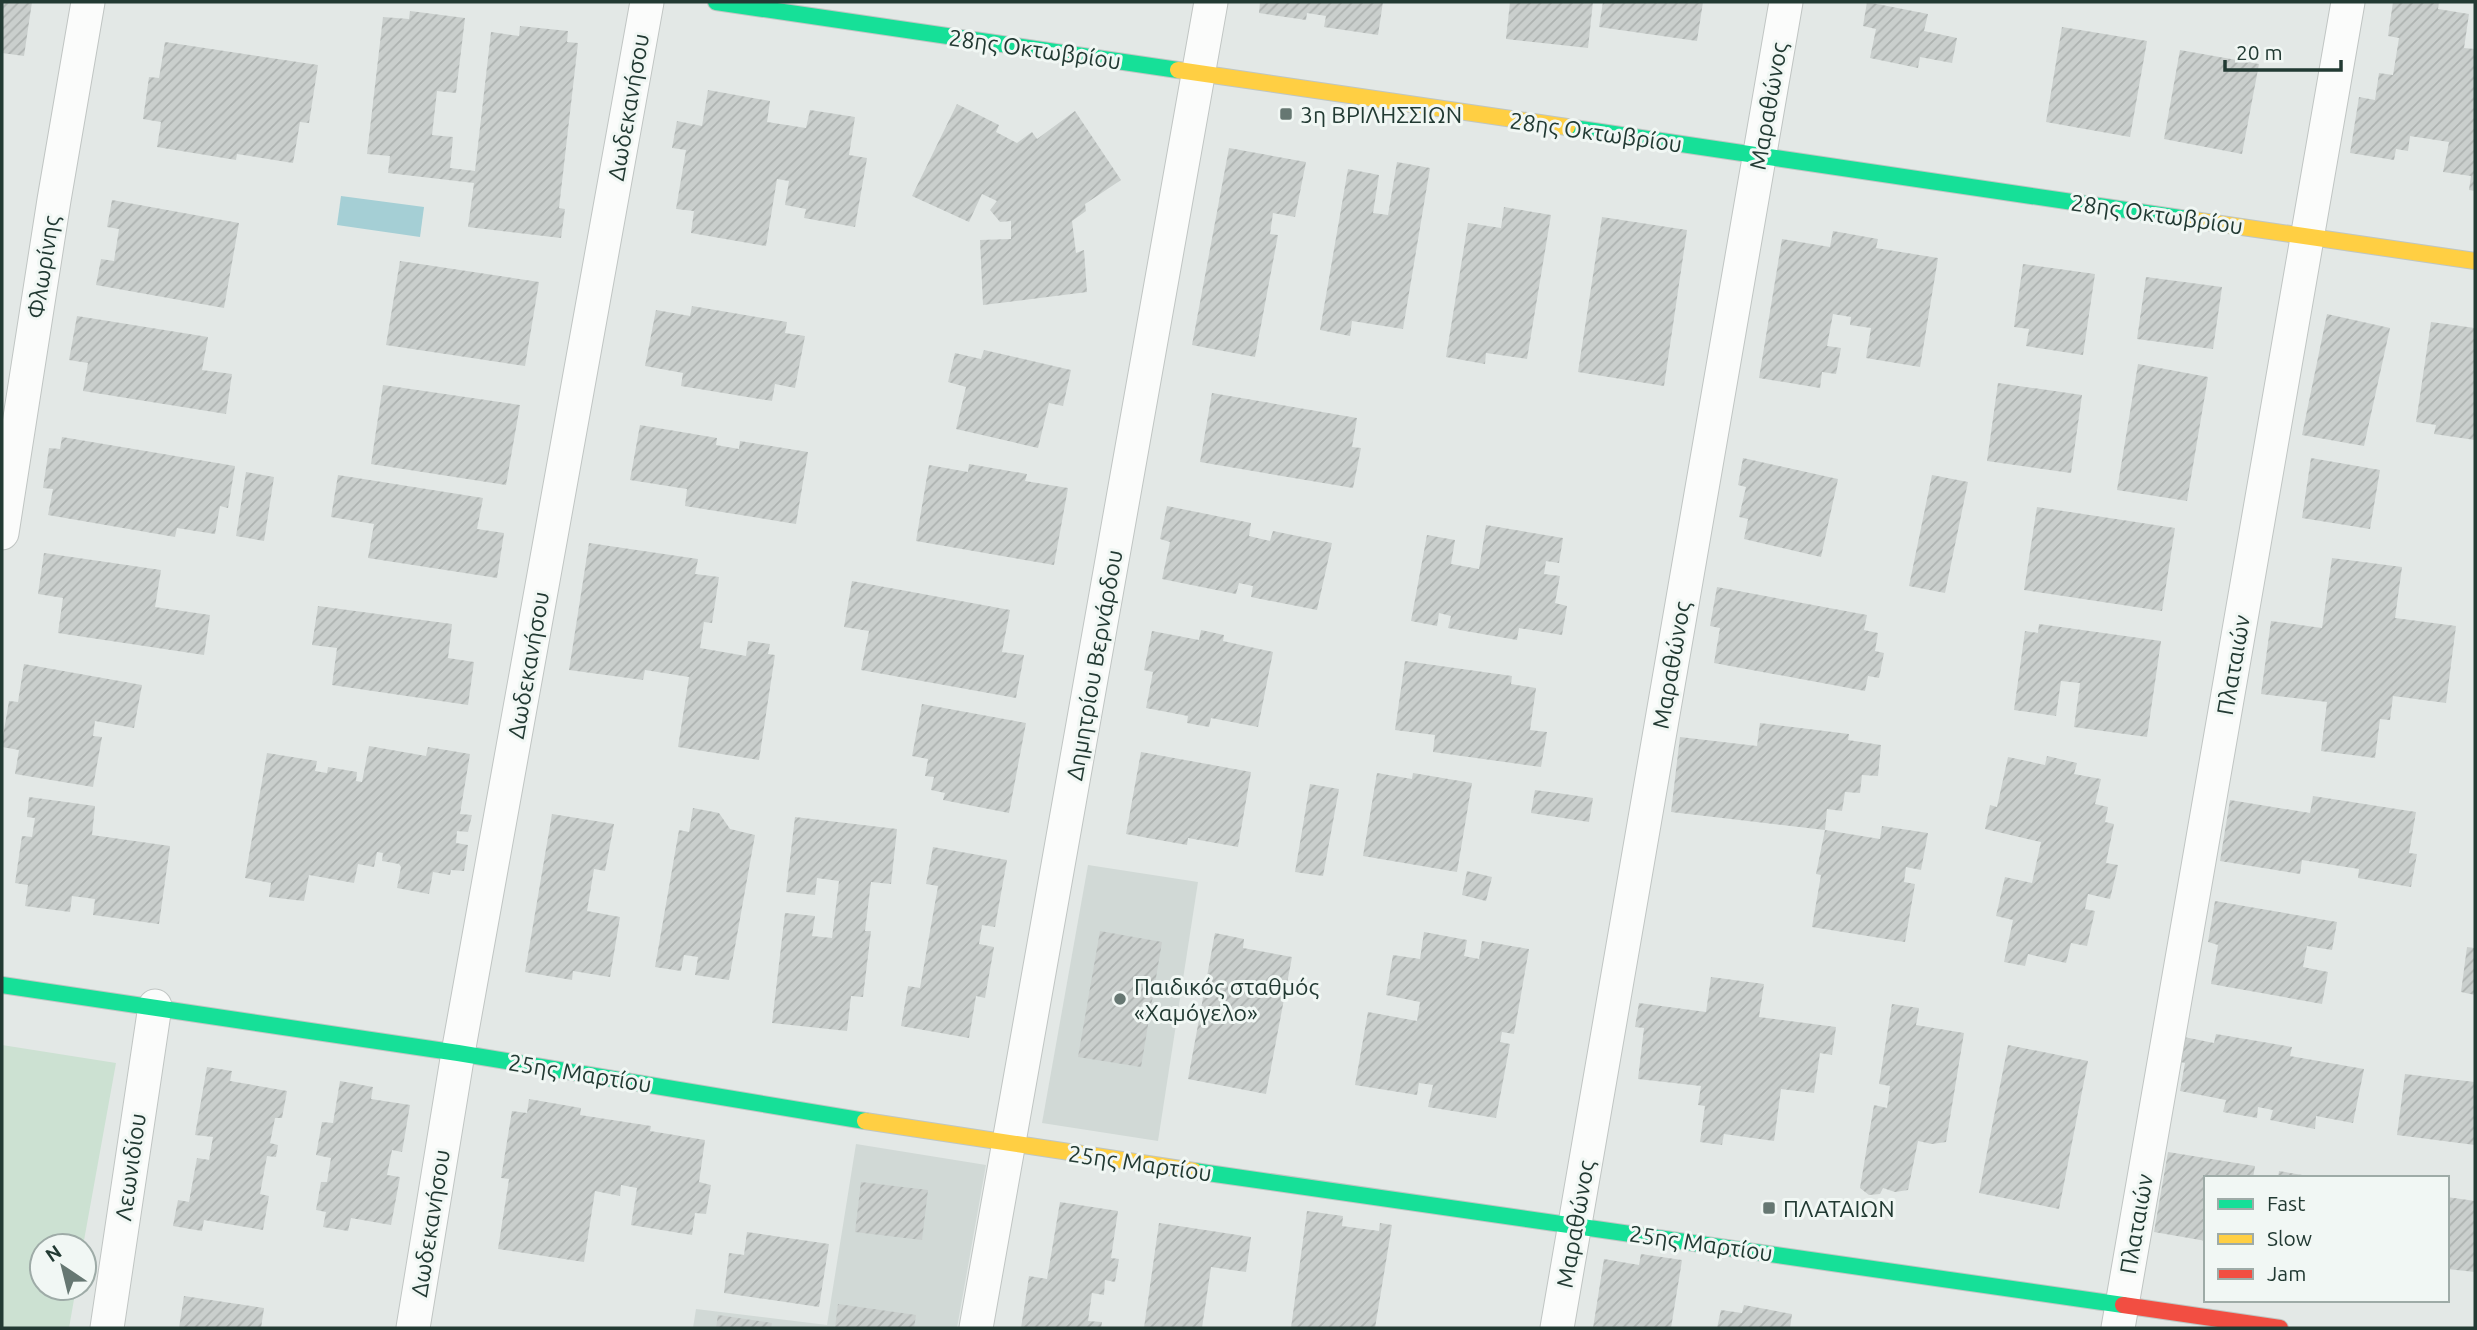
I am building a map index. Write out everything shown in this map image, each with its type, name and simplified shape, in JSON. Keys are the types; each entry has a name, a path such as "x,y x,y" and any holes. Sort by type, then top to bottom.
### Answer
{"street":[{"name":"Φλωρίνης","path":"2,533 88,2"},
{"name":"Δωδεκανήσου","path":"413,1328 458,1053 647,2"},
{"name":"28ης Οκτωβρίου","path":"716,2 2475,261"},
{"name":"Δημητρίου Βερνάρδου","path":"976,1328 1211,2"},
{"name":"Μαραθώνος","path":"1557,1328 1786,2"},
{"name":"Πλαταιών","path":"2120,1317 2348,2"},
{"name":"25ης Μαρτίου","path":"2,985 458,1053 1008,1144 1574,1225 2120,1317 2280,1328"},
{"name":"Λεωνιδίου","path":"107,1328 155,1006"}],"shaded area":[{"path":"1088,865 1198,882 1158,1141 1042,1123"},
{"path":"856,1144 986,1165 957,1328 693,1328 696,1309 827,1325"}],"green space":[{"path":"2,1045 116,1063 86,1232 28,1232 28,1302 74,1302 69,1328 2,1328"}],"water":[{"path":"341,196 424,207 420,237 337,225"}],"building":[{"path":"2,2 32,2 24,56 2,53"},
{"path":"1260,2 1383,2 1378,35 1324,27 1326,16 1307,13 1306,20 1259,13"},
{"path":"1510,2 1593,2 1588,48 1506,39"},
{"path":"1603,2 1703,2 1697,41 1599,27"},
{"path":"1867,2 1928,14 1924,31 1957,38 1952,63 1920,57 1918,68 1870,58 1876,29 1863,26"},
{"path":"2393,2 2439,2 2438,9 2469,14 2464,48 2475,49 2475,191 2469,190 2471,176 2443,172 2449,142 2410,136 2408,151 2396,149 2394,160 2350,153 2359,97 2375,100 2379,73 2393,75 2399,38 2388,36"},
{"path":"410,11 465,18 456,93 437,91 432,135 453,137 450,168 475,171 491,32 519,36 520,26 568,31 567,42 578,43 559,208 565,209 561,238 468,227 474,183 388,173 390,156 367,154 383,17 409,19"},
{"path":"2062,27 2147,41 2130,137 2046,122"},
{"path":"165,42 318,65 309,123 300,122 293,163 237,154 236,160 157,147 161,122 143,119 149,77 159,78"},
{"path":"2180,50 2259,64 2242,154 2164,139"},
{"path":"708,90 770,101 767,122 806,128 810,110 855,117 849,155 867,158 855,227 804,218 806,209 785,205 789,181 777,179 766,246 691,233 694,211 676,209 686,150 672,148 677,121 702,126"},
{"path":"957,104 999,125 996,132 1017,143 1032,132 1037,139 1075,111 1121,180 1085,204 1086,211 1072,221 1076,253 1084,250 1087,292 983,305 980,240 1011,239 1011,221 1000,222 990,210 997,201 982,194 969,222 912,196"},
{"path":"1229,148 1306,162 1295,217 1273,213 1270,234 1278,235 1255,357 1192,345"},
{"path":"1397,162 1430,168 1403,329 1352,321 1350,336 1320,330 1348,169 1379,175 1373,213 1388,215"},
{"path":"112,200 239,223 224,308 96,285 101,259 114,261 119,229 107,227"},
{"path":"1504,207 1551,215 1527,359 1486,353 1485,364 1446,357 1468,223 1501,228"},
{"path":"1602,217 1687,230 1664,386 1578,372"},
{"path":"1833,231 1878,239 1876,248 1938,258 1920,367 1866,358 1871,328 1850,325 1851,317 1833,314 1827,346 1841,348 1836,374 1822,372 1820,388 1759,378 1782,239 1830,247"},
{"path":"400,261 539,282 525,366 386,345"},
{"path":"2023,264 2095,274 2083,355 2026,346 2029,329 2014,327"},
{"path":"2146,277 2222,287 2213,349 2137,339"},
{"path":"692,306 787,322 785,333 805,336 795,388 775,384 772,401 681,386 683,373 645,366 656,310 690,316"},
{"path":"2327,314 2390,328 2364,446 2302,435"},
{"path":"77,316 208,337 202,370 232,374 226,414 83,391 88,363 69,360"},
{"path":"2431,322 2475,328 2475,440 2434,434 2436,425 2416,422"},
{"path":"984,350 1071,370 1063,406 1049,403 1038,448 956,429 966,387 948,382 955,353 981,359"},
{"path":"2138,364 2208,377 2187,501 2117,490"},
{"path":"1998,383 2082,395 2071,473 1987,461"},
{"path":"383,385 520,405 506,485 371,464"},
{"path":"1212,393 1357,418 1352,447 1361,448 1353,488 1200,462"},
{"path":"640,425 717,438 716,445 739,449 740,441 808,452 796,524 685,506 687,489 630,480"},
{"path":"62,437 235,466 228,508 220,506 215,534 177,528 175,537 48,515 53,489 43,488 49,448 60,449"},
{"path":"1743,458 1838,479 1821,557 1744,539 1748,519 1739,517 1746,487 1738,485"},
{"path":"2311,458 2380,470 2370,529 2302,518"},
{"path":"969,464 1027,474 1025,481 1068,488 1054,565 916,541 929,465 968,472"},
{"path":"246,472 274,477 264,541 236,536"},
{"path":"338,475 483,498 477,529 504,533 497,578 368,558 374,524 331,517"},
{"path":"1932,475 1968,482 1945,593 1909,586"},
{"path":"1167,506 1251,523 1249,536 1270,541 1273,531 1332,543 1317,610 1251,597 1253,586 1239,583 1236,594 1162,579 1170,542 1160,539"},
{"path":"2037,507 2175,528 2162,611 2024,590"},
{"path":"1486,525 1563,538 1559,563 1546,561 1544,574 1560,576 1555,603 1567,606 1562,635 1519,628 1517,640 1448,628 1451,616 1439,613 1437,626 1411,621 1427,535 1455,540 1451,564 1479,569"},
{"path":"589,543 698,559 695,574 719,577 712,623 704,622 700,648 746,656 748,641 770,644 768,654 775,655 759,760 678,747 689,677 645,670 643,680 569,670"},
{"path":"44,553 161,570 155,607 210,615 204,655 58,633 63,598 38,594"},
{"path":"2332,558 2402,567 2395,618 2456,626 2446,703 2393,696 2390,720 2380,719 2375,758 2321,751 2327,702 2261,694 2271,621 2322,628"},
{"path":"852,581 1010,610 1002,652 1024,655 1016,698 861,670 869,631 844,627"},
{"path":"1717,587 1867,615 1864,630 1878,633 1875,651 1884,653 1879,678 1868,676 1865,691 1714,663 1720,628 1710,626"},
{"path":"318,606 452,624 448,658 474,662 468,705 332,685 337,648 312,645"},
{"path":"2039,624 2161,641 2147,737 2074,727 2080,683 2061,681 2056,716 2014,710 2025,631 2038,633"},
{"path":"1201,630 1224,635 1223,641 1273,652 1258,727 1211,718 1209,727 1187,723 1188,716 1146,708 1153,672 1144,670 1152,631 1199,640"},
{"path":"1405,661 1512,676 1511,684 1536,688 1530,730 1547,732 1541,767 1433,752 1435,735 1395,730"},
{"path":"24,664 142,685 134,728 95,721 93,736 102,737 93,787 15,774 19,750 2,747 2,742 9,701 18,702"},
{"path":"922,704 1026,723 1009,813 943,800 945,793 931,790 934,777 925,776 928,759 912,756"},
{"path":"1760,723 1849,734 1848,740 1881,745 1878,776 1862,775 1860,793 1845,792 1842,811 1827,809 1825,830 1671,812 1680,737 1757,746"},
{"path":"369,746 426,756 428,747 470,754 460,814 472,815 468,832 457,831 456,843 468,845 464,871 451,870 450,875 433,872 429,894 397,888 401,867 399,864 382,861 383,853 377,852 374,867 358,864 354,883 309,875 304,901 269,897 271,883 245,878 267,753 317,761 315,771 327,773 328,767 357,772 356,781 362,782"},
{"path":"1141,752 1251,772 1238,847 1188,838 1187,845 1126,834"},
{"path":"2047,756 2077,763 2074,774 2101,779 2095,804 2108,807 2105,822 2114,824 2106,863 2118,865 2110,899 2088,894 2085,909 2095,911 2087,946 2071,943 2066,963 2028,954 2025,966 2004,962 2013,920 1996,916 2005,877 2032,883 2041,842 1985,829 1990,805 1997,807 2008,757 2045,765"},
{"path":"1377,773 1412,779 1413,773 1472,783 1457,872 1363,856"},
{"path":"1310,784 1339,789 1323,876 1295,872"},
{"path":"1535,790 1593,798 1589,822 1531,813"},
{"path":"2313,796 2416,812 2409,853 2417,854 2411,887 2358,878 2359,869 2302,860 2300,874 2220,861 2230,800 2310,813"},
{"path":"29,797 95,806 92,835 170,846 159,924 93,915 95,899 72,896 70,912 25,906 28,885 15,883 22,836 32,837 35,818 27,817"},
{"path":"693,808 719,813 730,829 755,835 729,980 695,975 698,957 684,955 681,971 655,967 679,830 689,832"},
{"path":"552,814 614,824 605,871 594,869 587,911 620,917 610,977 573,971 572,980 525,972"},
{"path":"795,817 897,829 891,884 871,882 865,931 871,931 863,997 851,996 847,1031 772,1023 785,913 815,916 812,936 832,938 839,881 817,878 815,895 786,892"},
{"path":"1882,826 1928,833 1921,870 1906,867 1904,882 1915,884 1905,942 1812,927 1821,875 1816,874 1825,830 1880,839"},
{"path":"933,847 1007,860 995,927 982,925 979,944 994,947 985,998 976,996 969,1038 901,1026 908,986 920,988 938,886 926,884"},
{"path":"1467,871 1492,877 1486,901 1462,895"},
{"path":"2215,901 2337,922 2332,950 2307,946 2303,967 2328,972 2322,1004 2211,984 2218,945 2208,942"},
{"name":"Παιδικός σταθμός «Χαμόγελο»","path":"1100,931 1162,942 1141,1067 1078,1057"},
{"path":"1424,932 1467,940 1464,956 1479,959 1482,941 1529,949 1514,1034 1502,1032 1500,1042 1510,1044 1496,1118 1428,1107 1433,1085 1419,1083 1417,1095 1355,1085 1368,1012 1417,1021 1420,1002 1386,995 1393,955 1420,959"},
{"path":"1215,933 1244,939 1243,948 1292,957 1266,1094 1188,1079"},
{"path":"2467,947 2475,948 2475,995 2461,992"},
{"path":"1711,977 1764,984 1759,1017 1836,1027 1832,1055 1820,1053 1814,1093 1781,1089 1774,1141 1724,1134 1722,1145 1700,1142 1705,1106 1698,1105 1701,1086 1638,1079 1644,1028 1635,1027 1639,1003 1706,1012"},
{"path":"1892,1004 1919,1008 1916,1025 1964,1033 1946,1142 1932,1144 1918,1141 1908,1190 1895,1192 1883,1188 1880,1194 1869,1195 1860,1188 1874,1105 1887,1108 1890,1086 1879,1084"},
{"path":"2216,1034 2292,1047 2290,1056 2364,1069 2353,1123 2316,1116 2315,1129 2270,1120 2273,1110 2258,1107 2257,1118 2223,1112 2226,1100 2180,1091 2185,1063 2180,1062 2184,1037 2214,1043"},
{"path":"2008,1045 2088,1061 2059,1209 1979,1193"},
{"path":"207,1067 232,1071 230,1081 287,1091 282,1118 275,1118 270,1143 278,1145 276,1157 267,1156 260,1194 269,1196 263,1230 204,1220 202,1231 173,1226 178,1200 189,1202 197,1158 209,1160 213,1137 195,1135"},
{"path":"2405,1074 2475,1082 2475,1145 2397,1135"},
{"path":"340,1081 373,1087 371,1099 410,1105 402,1152 392,1150 387,1175 400,1177 391,1225 351,1218 348,1231 323,1227 326,1212 316,1210 321,1182 327,1182 331,1158 316,1155 322,1122 333,1123"},
{"path":"529,1099 581,1108 580,1115 651,1126 650,1131 705,1140 699,1182 711,1185 706,1214 695,1213 692,1235 631,1225 637,1188 621,1185 620,1196 595,1191 584,1262 498,1249 509,1179 501,1178 512,1111 527,1113"},
{"path":"2168,1152 2255,1166 2253,1176 2204,1176 2204,1241 2154,1232"},
{"path":"2279,1171 2308,1176 2278,1176"},
{"path":"861,1182 928,1190 922,1240 855,1232"},
{"path":"2449,1197 2475,1201 2475,1272 2449,1269"},
{"path":"1060,1202 1118,1211 1111,1258 1119,1259 1115,1282 1105,1280 1104,1295 1092,1293 1088,1321 1102,1322 1101,1328 1021,1328 1029,1276 1047,1279"},
{"path":"1307,1211 1343,1216 1342,1226 1379,1231 1380,1223 1392,1225 1375,1328 1291,1328"},
{"path":"1159,1223 1251,1237 1246,1272 1211,1267 1202,1328 1144,1328"},
{"path":"747,1232 829,1244 819,1307 724,1293 729,1253 744,1255"},
{"path":"1641,1254 1682,1260 1671,1328 1593,1328 1604,1259 1639,1265"},
{"path":"184,1296 264,1308 261,1328 179,1328"},
{"path":"838,1304 916,1315 914,1328 835,1328"},
{"path":"1744,1305 1792,1314 1790,1328 1717,1328 1721,1310 1742,1313"},
{"path":"718,1315 772,1323 771,1328 716,1328"}],"traffic: fast":[{"path":"716,2 1178,70"},
{"path":"1567,127 2187,219"},
{"path":"2,985 458,1053 865,1121"},
{"path":"1194,1171 2123,1305"}],"traffic: slow":[{"path":"1178,70 1567,127"},
{"path":"2187,219 2475,261"},
{"path":"865,1121 1194,1171"}],"traffic: jam":[{"path":"2123,1305 2280,1328"}],"place":[{"name":"3η ΒΡΙΛΗΣΣΙΩΝ","path":"1286,114"},
{"name":"Παιδικός σταθμός «Χαμόγελο»","path":"1120,999"},
{"name":"ΠΛΑΤΑΙΩΝ","path":"1769,1208"}]}
